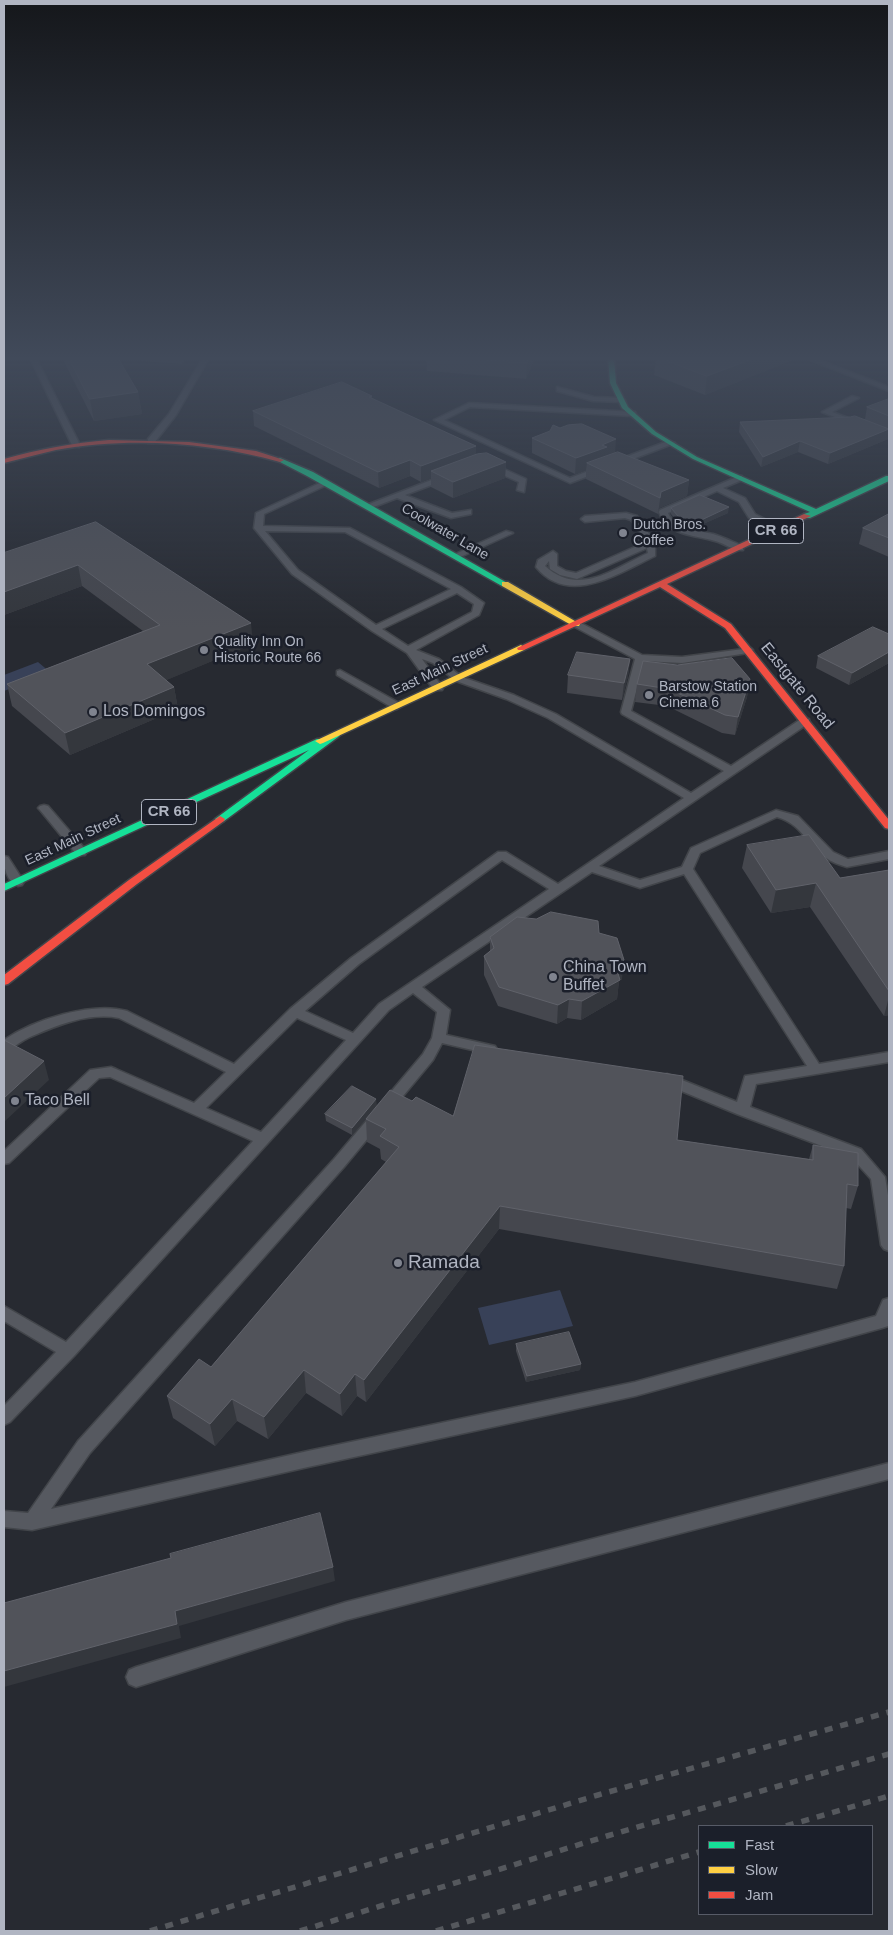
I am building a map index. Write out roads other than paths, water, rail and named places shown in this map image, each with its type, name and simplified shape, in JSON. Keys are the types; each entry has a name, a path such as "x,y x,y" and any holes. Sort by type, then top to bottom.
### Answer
{"main road":[{"name":"Coolwater Lane","path":"4,461 21,454 56,448"},
{"name":"Coolwater Lane","path":"227,448 264,455 310,474 576,624"},
{"path":"679,448 694,458 816,512"},
{"name":"East Main Street","path":"4,888 663,585 889,478"},
{"name":"Eastgate Road","path":"663,585 728,626 805,721 884,811 889,826"},
{"path":"4,981 133,882 335,735"}],"lane":[{"path":"499,448 570,481 657,448"},
{"path":"481,465 488,465 523,481 521,490"},
{"path":"368,506 458,472"},
{"path":"739,478 663,512 668,521 677,527 711,536 740,548"},
{"path":"327,483 260,513 258,528 294,572 375,629 408,650 436,661 459,679 510,697 552,716 692,798"},
{"path":"717,488 742,500 752,516 779,530"},
{"path":"398,495 451,516 468,512"},
{"path":"585,519 626,515 634,518 651,543 652,554 597,579 579,584 549,576 540,568 541,562 553,554 553,567 563,573 577,576 651,543"},
{"path":"258,528 347,530 458,589 479,603 476,613 408,650"},
{"path":"455,556 509,532"},
{"path":"375,629 458,589"},
{"path":"576,624 640,658 682,660 748,650"},
{"path":"408,650 424,667 438,688"},
{"path":"640,658 626,712 732,771"},
{"path":"340,673 397,706"},
{"path":"4,1417 68,1352 384,1007 805,721"},
{"path":"44,808 81,852"},
{"path":"590,867 640,884 687,869 695,851 776,813 794,818 829,856 847,863 889,855"},
{"path":"197,1109 294,1012 355,961 502,855 558,889"},
{"path":"4,860 18,882"},
{"path":"687,869 816,1070"},
{"path":"32,1522 84,1447 339,1163 428,1056 439,1038 444,1010 413,987"},
{"path":"4,1046 30,1031 94,1012 110,1011 122,1014 236,1071"},
{"path":"294,1012 355,1038"},
{"path":"439,1038 503,1052"},
{"path":"742,1110 750,1080 889,1057"},
{"path":"4,1159 95,1074 111,1072 263,1139"},
{"path":"650,1076 670,1080 742,1110 856,1153 878,1178 889,1245"},
{"path":"4,1519 32,1522 308,1459 635,1389 882,1322 889,1305"},
{"path":"4,1313 68,1352"},
{"path":"136,1677 346,1611 889,1470"}],"water":[{"path":"38,662 51,673 4,691 4,675"},
{"path":"560,1290 573,1326 489,1345 478,1308"}],"railway":[{"path":"150,1931 598,1795 889,1712"},
{"path":"300,1931 607,1836 889,1754"},
{"path":"789,1825 889,1796"},
{"path":"436,1931 698,1852"}],"place":[{"name":"Dutch Bros. Coffee","path":"623,533"},
{"name":"Quality Inn On Historic Route 66","path":"204,650"},
{"name":"Barstow Station Cinema 6","path":"649,695"},
{"name":"Los Domingos","path":"93,712"},
{"name":"China Town Buffet","path":"553,977"},
{"name":"Taco Bell","path":"15,1101"},
{"name":"Ramada","path":"398,1263"}]}
